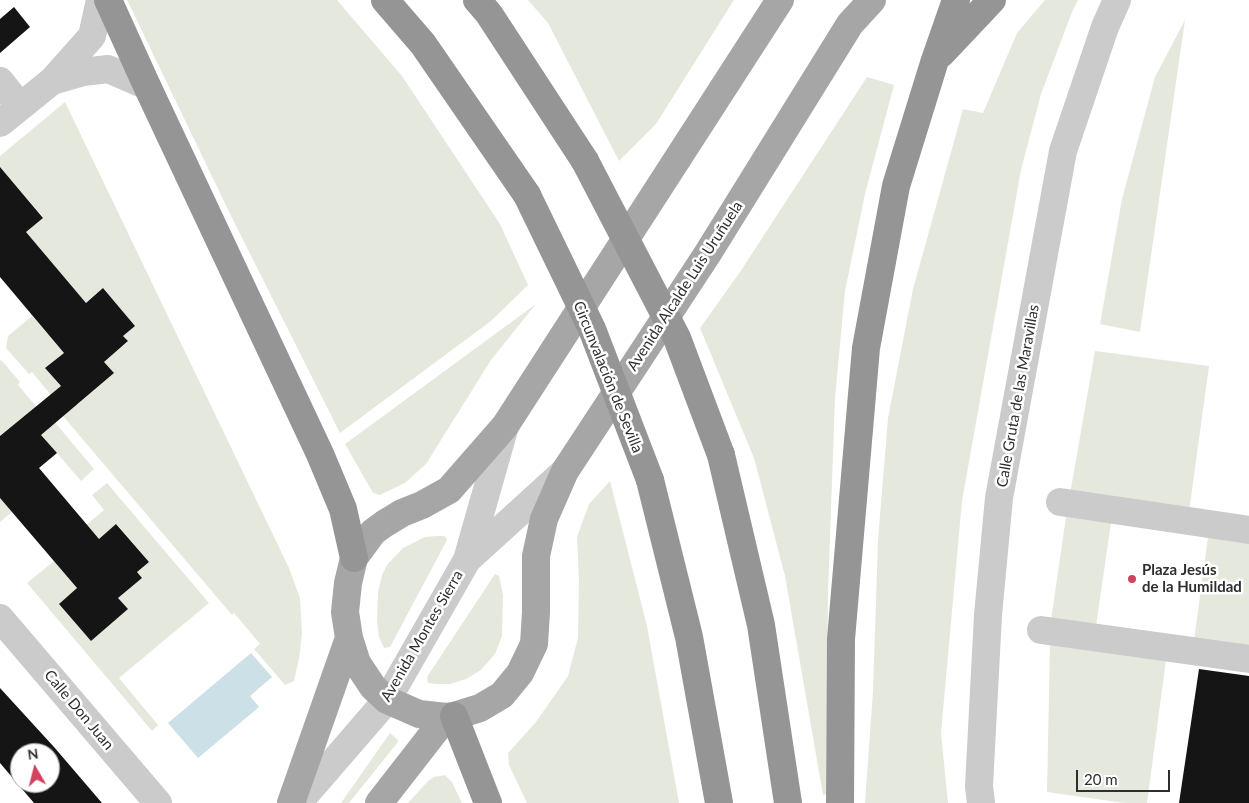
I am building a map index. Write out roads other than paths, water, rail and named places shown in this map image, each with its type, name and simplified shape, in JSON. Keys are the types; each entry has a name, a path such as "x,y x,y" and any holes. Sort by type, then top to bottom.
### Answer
{"highway":[{"path":"108,0 320,454 343,509 354,558"},
{"name":"Circunvalación de Sevilla","path":"385,0 423,44 527,195 592,329 650,480 689,637 718,803"},
{"path":"478,0 585,161 677,338 721,455 761,625 788,803"},
{"path":"840,803 841,639 866,348 896,186 935,60 956,0"},
{"path":"935,60 992,0"},
{"path":"450,717 488,803"}],"main road":[{"path":"450,717 419,714 387,700 373,687 357,663 349,638 345,612 348,583 354,558 373,532 384,524 449,490 505,426 780,0"},
{"name":"Avenida Alcalde Luis Uruñuela","path":"450,717 480,708 502,695 520,673 534,644 536,556 544,519 565,471 708,253 856,12 872,0"},
{"path":"292,803 349,638"},
{"path":"378,803 450,717"}],"street":[{"path":"0,123 52,81 92,36 100,0"},
{"name":"Calle Gruta de las Maravillas","path":"980,803 979,786 988,615 999,498 1063,151 1105,26 1117,0"},
{"path":"52,81 83,72 108,68 147,86"},
{"path":"0,81 20,106"},
{"path":"467,560 505,426"},
{"path":"467,560 565,471"},
{"path":"1060,502 1249,530"},
{"name":"Avenida Montes Sierra","path":"298,803 387,700 467,560"},
{"name":"Calle Don Juan","path":"0,618 158,803"},
{"path":"1041,630 1249,659"}],"water":[{"path":"251,653 272,677 250,696 259,707 198,758 168,723"}],"place":[{"name":"Plaza Jesús de la Humildad","path":"1132,579"}]}
